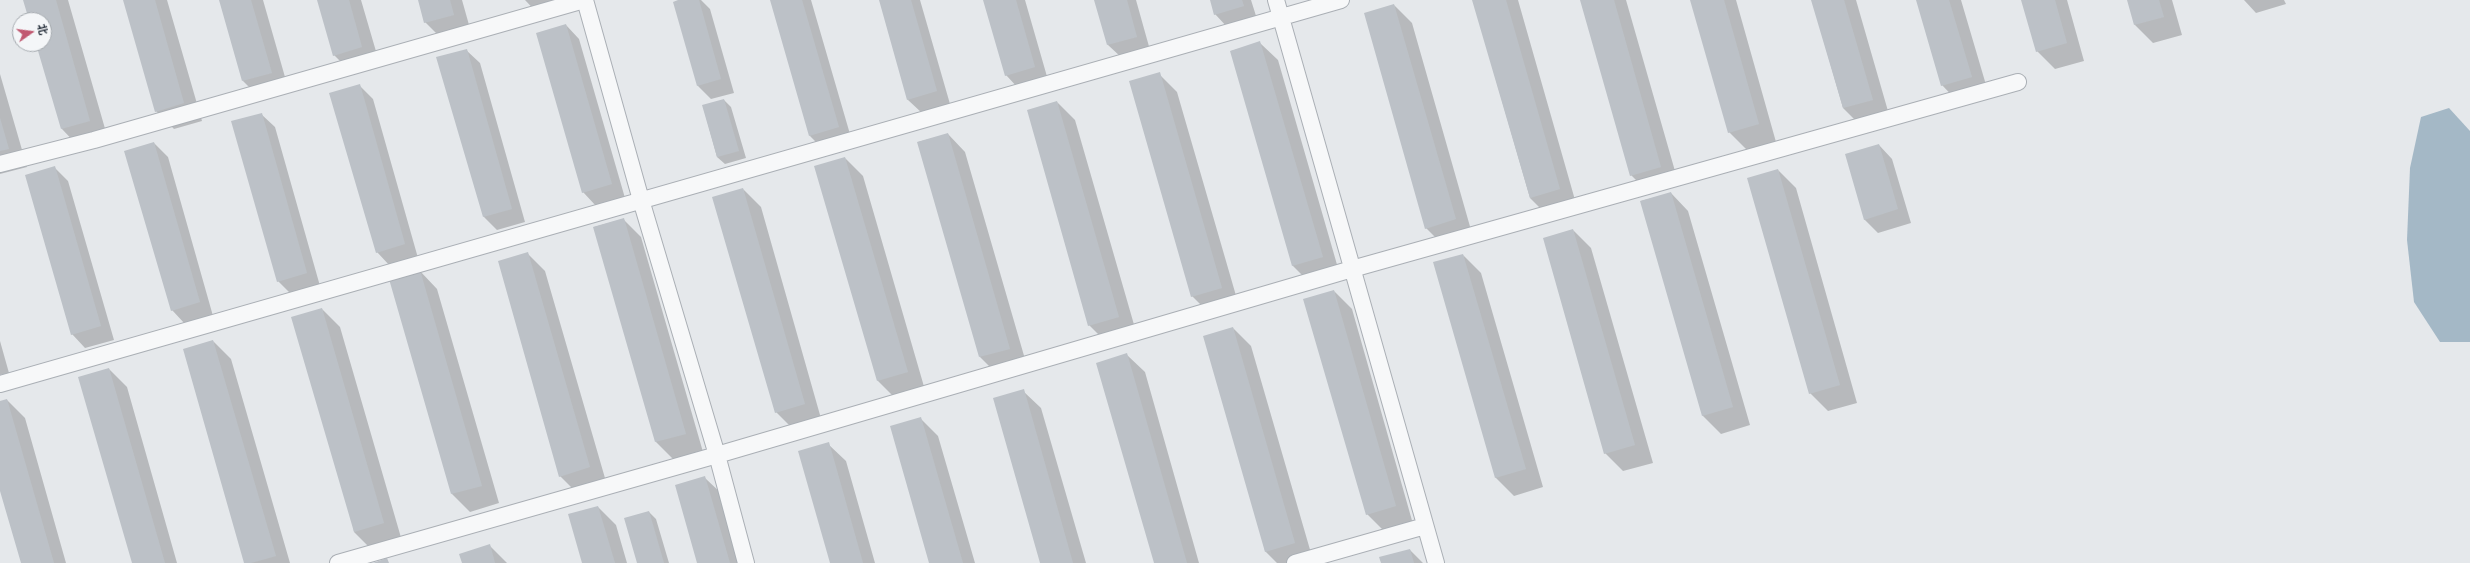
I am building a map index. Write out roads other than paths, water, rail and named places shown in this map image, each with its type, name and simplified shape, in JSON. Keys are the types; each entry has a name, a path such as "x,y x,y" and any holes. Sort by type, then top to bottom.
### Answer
{"lane":[{"path":"0,164 94,140 584,0 641,200 717,455 746,563"},
{"path":"1276,0 1436,563"},
{"path":"0,384 1341,0"},
{"path":"338,563 717,455 1352,269 2018,82"},
{"path":"1295,563 1425,526"}],"water":[{"path":"2449,108 2470,131 2470,342 2440,342 2414,302 2407,240 2410,168 2421,117"}]}
